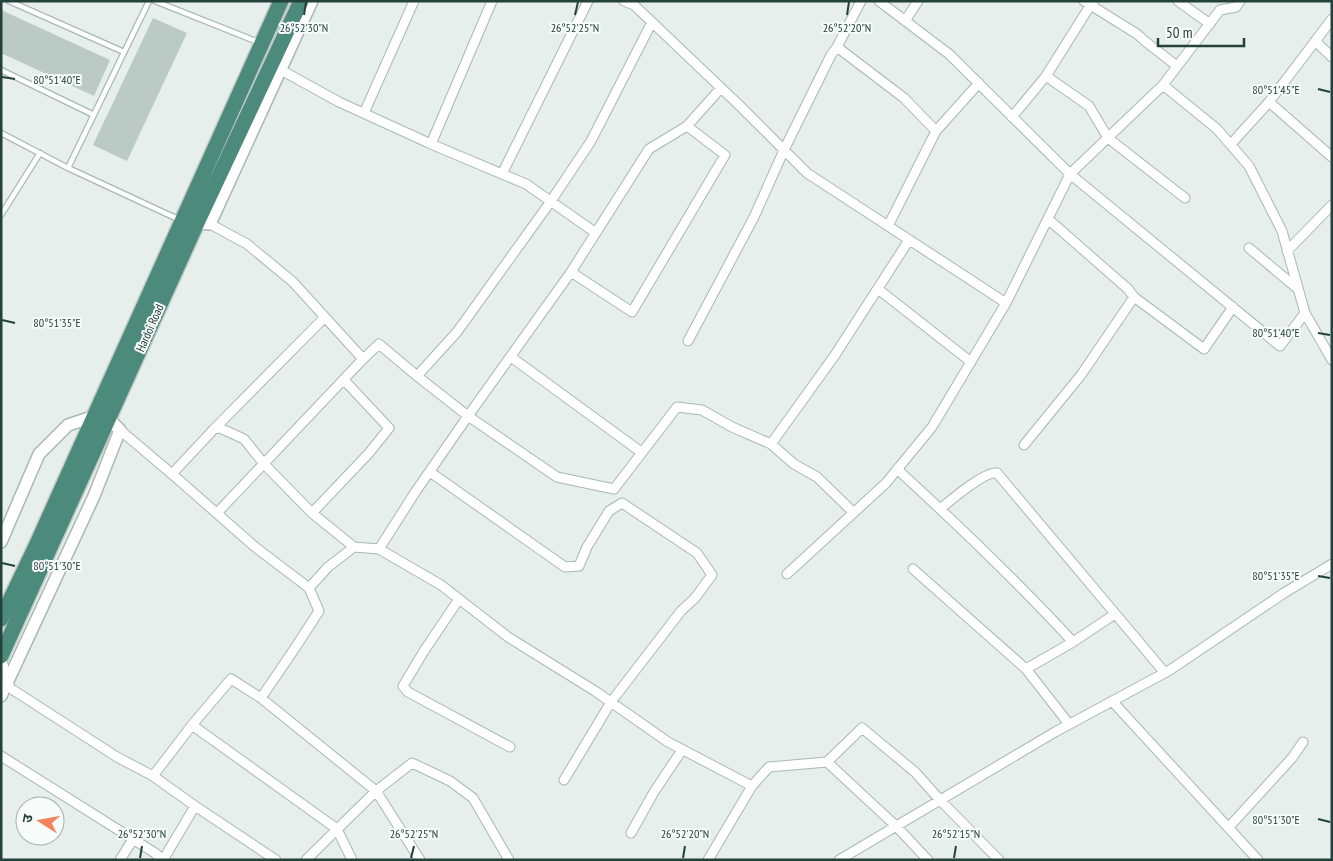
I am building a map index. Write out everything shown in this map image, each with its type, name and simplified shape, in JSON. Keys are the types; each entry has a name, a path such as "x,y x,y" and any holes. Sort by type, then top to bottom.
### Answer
{"highway":[{"name":"Hardoi Road","path":"197,223 262,44 281,1"},
{"name":"Hardoi Road","path":"1,619 197,223 301,1"},
{"name":"Hardoi Road","path":"1,657 102,417"}],"street":[{"path":"312,1 282,70 197,223 247,244 293,282 364,359"},
{"path":"364,113 414,1"},
{"path":"431,144 492,1"},
{"path":"502,174 588,1"},
{"path":"624,1 632,3 807,173 1006,304"},
{"path":"688,341 754,217 784,150 831,55 861,1"},
{"path":"879,1 949,54 1070,174 1280,346 1305,313"},
{"path":"905,21 918,1"},
{"path":"1178,1 1210,24"},
{"path":"787,574 886,483 932,427 1006,304 1070,174 1162,85 1220,10 1236,7 1240,1"},
{"path":"1012,117 1046,76 1089,3 1137,34 1177,66"},
{"path":"1231,144 1270,102 1332,19"},
{"path":"417,376 457,332 551,201 591,141 652,22"},
{"path":"1315,41 1332,57"},
{"path":"837,47 904,98 936,131"},
{"path":"282,70 339,102 431,144 526,184 596,232"},
{"path":"1046,76 1089,106 1108,138 1184,198"},
{"path":"888,226 936,131 979,83"},
{"path":"1162,85 1217,128 1249,166 1282,231 1305,313 1332,360"},
{"path":"379,548 468,416 571,272 649,149 687,126 721,88"},
{"path":"1270,102 1332,158"},
{"path":"571,272 632,312 725,155 687,126"},
{"path":"1287,251 1332,205"},
{"path":"1048,219 1128,289 1134,297 1204,348 1233,307"},
{"path":"771,444 835,355 909,240"},
{"path":"1249,248 1298,289"},
{"path":"878,289 972,362"},
{"path":"1024,445 1081,376 1134,297"},
{"path":"172,474 325,317"},
{"path":"217,513 379,344 468,416 557,476 614,489 640,452 677,407 702,410 732,427 771,444 794,464 817,477 853,512"},
{"path":"511,357 640,452"},
{"path":"312,513 369,453 389,428 344,380"},
{"path":"1,542 39,454 68,425 102,417 172,474 254,546 309,588 319,611 261,698"},
{"path":"214,429 220,428 244,439 264,464 312,513 354,547 379,548 441,586 508,637 595,691 668,742 752,786"},
{"path":"1,696 94,496 120,430"},
{"path":"897,469 962,528 1042,608 1073,642"},
{"path":"430,472 565,567 579,566 587,547 609,511 622,503 697,553 712,575 695,598 681,611 611,702 564,780"},
{"path":"940,508 984,476 993,472 997,473 1165,673"},
{"path":"309,588 328,567 354,547"},
{"path":"846,858 896,826 1069,724 1165,673 1284,593 1332,564"},
{"path":"913,569 1026,669 1069,724"},
{"path":"459,600 424,651 403,686 408,692 510,747"},
{"path":"1026,669 1073,642 1115,614"},
{"path":"1,657 10,688 117,757 153,776 276,860"},
{"path":"153,776 192,725 231,679 261,698 376,791 420,860"},
{"path":"1112,701 1258,860"},
{"path":"192,725 337,829 352,860"},
{"path":"708,860 752,786 769,767 827,762 862,728 915,772 998,860"},
{"path":"1229,827 1292,758 1303,742"},
{"path":"631,833 654,792 682,750"},
{"path":"1,756 155,853 163,860 195,806"},
{"path":"827,762 896,826 928,860"},
{"path":"306,860 376,791 412,763 450,781 473,798 509,860"},
{"path":"120,860 133,839"}],"lane":[{"path":"9,1 124,52"},
{"path":"68,168 149,1"},
{"path":"155,1 262,44"},
{"path":"1,70 94,115"},
{"path":"1,133 68,168 197,223"},
{"path":"1,214 40,153"}],"building":[{"path":"1,10 110,60 94,96 1,53"},
{"path":"153,18 187,33 127,161 93,145"}]}
